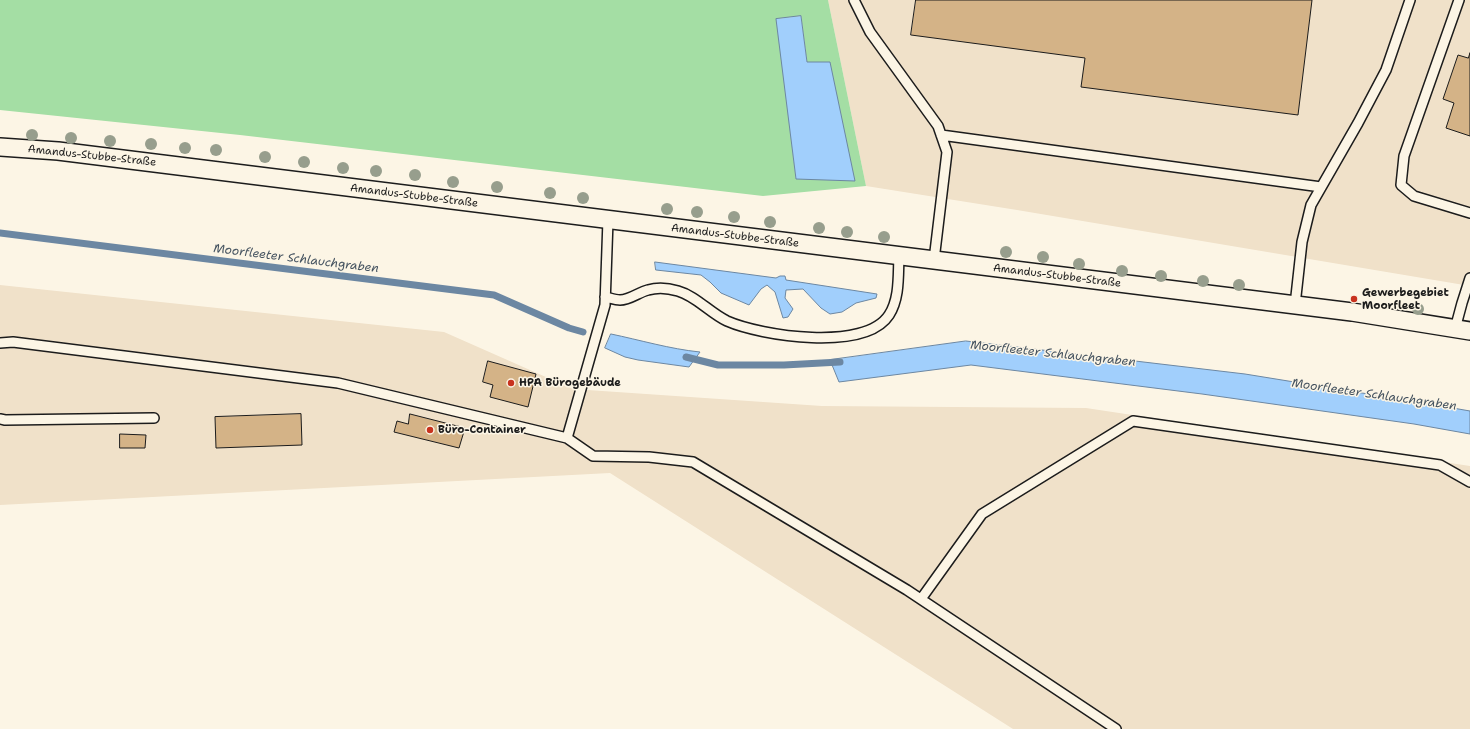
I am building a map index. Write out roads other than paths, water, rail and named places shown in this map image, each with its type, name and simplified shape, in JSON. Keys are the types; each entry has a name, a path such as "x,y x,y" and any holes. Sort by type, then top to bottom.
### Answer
{"street":[{"name":"Amandus-Stubbe-Straße","path":"0,147 58,151 1352,312 1463,330"}],"lane":[{"path":"854,0 870,32 938,126 947,152 934,260"},
{"path":"1295,305 1302,242 1311,205 1358,123 1386,70 1410,0"},
{"path":"1459,0 1404,156 1401,185 1414,196 1470,212"},
{"path":"941,135 1321,187"},
{"path":"567,438 605,305 608,220"},
{"path":"605,297 621,300 633,297 648,289 664,288 680,292 727,321 763,331 798,336 832,338 854,335 874,327 888,316 896,302 899,256"},
{"path":"1463,330 1462,303 1470,278"},
{"path":"0,343 14,342 338,383 567,438 593,456 649,456 693,462 921,599 1116,729"},
{"path":"0,419 154,418"},
{"path":"921,599 982,514 1133,421 1440,465 1470,482"}],"water":[{"path":"801,16 807,62 830,62 855,181 796,179 776,19"},
{"path":"655,262 776,278 785,276 786,280 877,294 876,298 856,303 842,312 830,314 821,308 803,289 786,290 785,298 793,309 788,317 783,318 775,292 767,285 761,289 749,305 721,293 701,275 656,270"},
{"path":"611,334 666,347 700,352 689,367 638,360 625,357 605,348"},
{"path":"966,341 1245,374 1470,411 1470,434 1414,424 1202,394 971,365 839,382 830,360"}],"waterway":[{"name":"Moorfleeter Schlauchgraben","path":"0,233 494,295 569,328 583,332"},
{"name":"Moorfleeter Schlauchgraben","path":"686,357 718,365 784,365 840,362"}],"place":[{"name":"Gewerbegebiet Moorfleet","path":"1354,299"},
{"name":"HPA Bürogebäude","path":"511,383"},
{"name":"Büro-Container","path":"430,430"}]}
